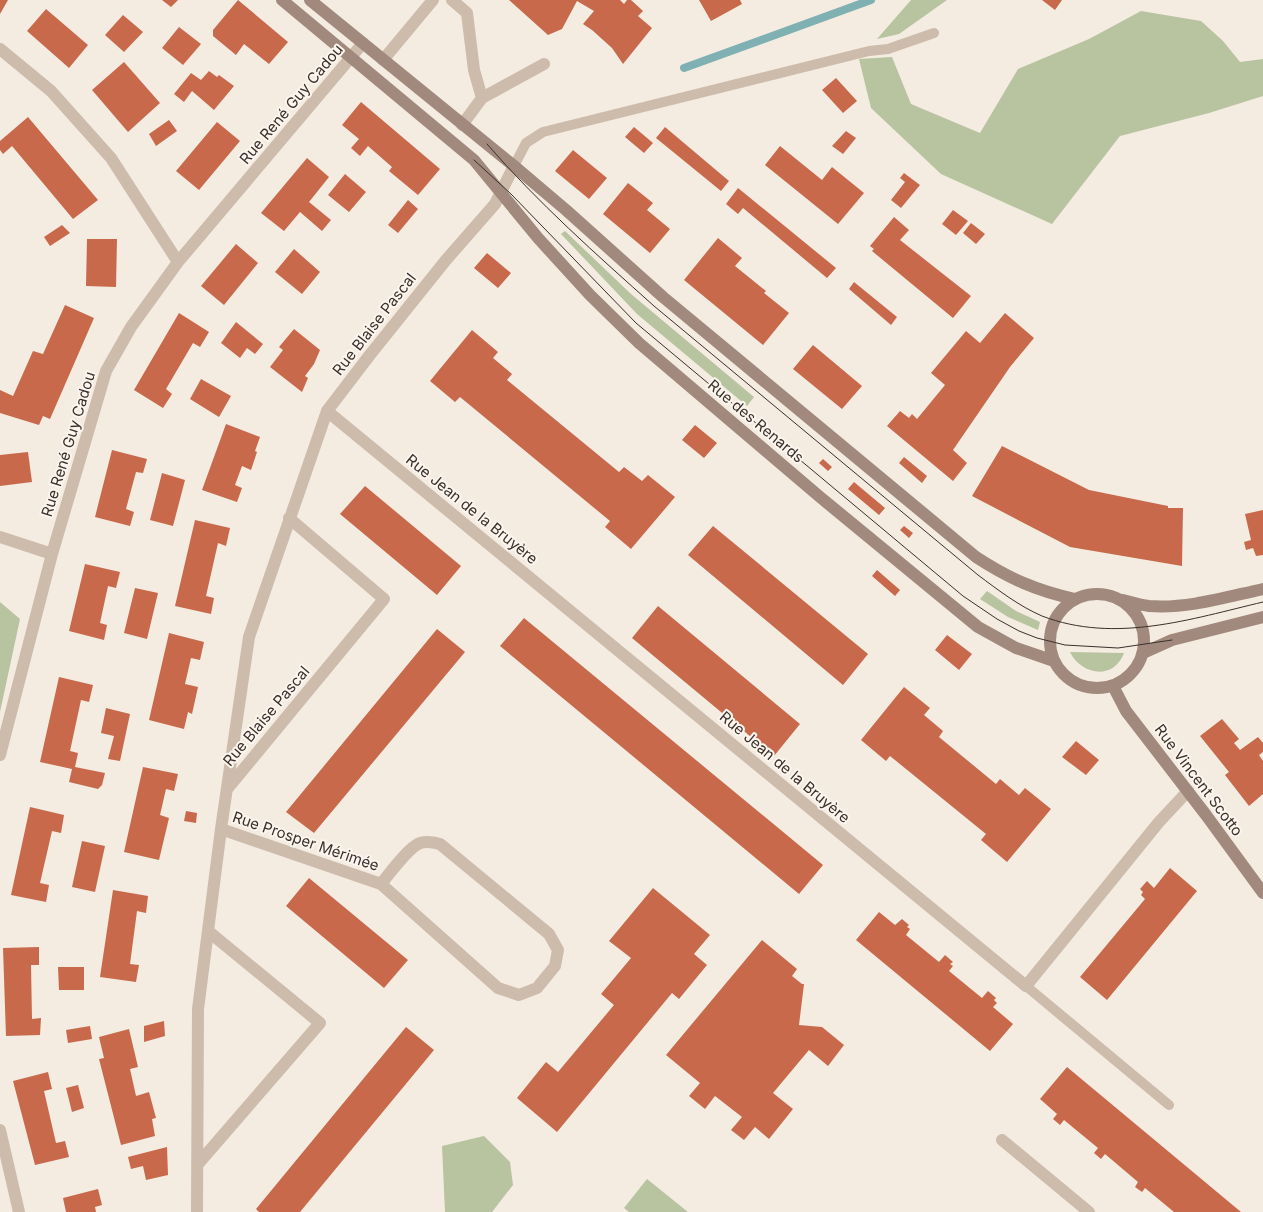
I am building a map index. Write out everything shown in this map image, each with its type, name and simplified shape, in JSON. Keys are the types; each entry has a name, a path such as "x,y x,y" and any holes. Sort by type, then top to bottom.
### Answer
{"street":[{"path":"310,0 514,166 663,297 976,557 1015,580 1049,593 1075,599"},
{"path":"382,60 432,0"},
{"path":"452,0 467,13 474,70 482,98"},
{"name":"Rue des Renards","path":"287,2 474,160 532,231 590,295 639,343 820,497 978,626 1016,648 1054,662"},
{"name":"Rue René Guy Cadou","path":"0,755 52,554 106,371 131,327 178,262 363,43"},
{"path":"0,49 51,91 111,158 178,262"},
{"path":"462,125 482,98 544,64"},
{"name":"Rue Blaise Pascal","path":"198,1212 198,1009 221,829 249,636 327,411 446,260 495,204 514,166"},
{"name":"Rue Jean de la Bruyère","path":"327,411 1026,986"},
{"name":"Rue Blaise Pascal","path":"228,789 384,599 289,518"},
{"path":"0,537 52,554"},
{"path":"1120,600 1148,606 1164,606 1216,599 1263,589"},
{"path":"1088,594 1112,596 1120,600 1131,608 1139,619 1144,637 1143,653 1137,666 1130,676 1113,686 1097,688 1080,686 1065,676 1054,662 1050,644 1053,624 1060,612 1075,599 1088,594"},
{"path":"1143,653 1172,640 1263,617"},
{"name":"Rue Vincent Scotto","path":"1113,686 1126,712 1188,791 1263,893"},
{"path":"1026,986 1159,822 1188,791"},
{"name":"Rue Prosper Mérimée","path":"221,829 380,884 498,988 518,995 537,988 555,966 558,950 549,934 440,844 431,842 419,844 411,850 380,884"},
{"path":"198,1164 320,1023 208,931"},
{"path":"0,1130 19,1212"},
{"path":"1002,1140 1088,1212"}],"lane":[{"path":"514,166 526,143 544,132 869,51 888,49 934,33"},
{"path":"1026,986 1169,1104"}],"green space":[{"path":"911,0 947,0 899,34 877,39"},
{"path":"1141,11 1201,21 1223,41 1240,62 1263,59 1263,96 1209,113 1120,136 1052,224 941,174 871,108 859,59 892,57 911,104 980,133 1018,69 1089,39"},
{"path":"565,231 631,294 754,397 747,406 637,314 561,234"},
{"path":"987,591 1016,611 1040,622 1038,630 1008,617 980,599"},
{"path":"0,602 20,619 0,712"},
{"path":"1070,652 1124,653 1113,668 1098,672 1082,666"},
{"path":"484,1136 510,1162 513,1185 492,1212 445,1212 442,1146"},
{"path":"647,1179 688,1212 629,1212 624,1208"}],"building":[{"path":"0,0 8,0 0,14"},
{"path":"162,0 178,0 171,7"},
{"path":"238,0 288,42 269,64 244,44 236,55 213,36 213,30"},
{"path":"509,0 620,0 624,4 627,0 631,0 643,11 638,16 652,28 623,64 612,48 583,24 594,11 577,1 562,29 548,35"},
{"path":"699,0 740,0 742,4 711,21"},
{"path":"1042,0 1062,0 1055,10"},
{"path":"46,9 88,45 69,68 27,31"},
{"path":"123,15 143,32 124,52 105,35"},
{"path":"179,27 201,44 183,65 162,48"},
{"path":"124,62 160,103 128,132 92,90"},
{"path":"209,71 217,77 219,75 234,86 214,110 192,91 184,102 174,94 191,73 201,80"},
{"path":"836,78 857,101 843,113 822,90"},
{"path":"361,102 440,169 418,195 389,171 392,167 368,146 360,156 351,148 359,139 342,125"},
{"path":"28,117 98,200 73,219 12,146 3,154 0,150 0,141"},
{"path":"169,120 177,131 156,146 149,134"},
{"path":"217,122 240,141 199,190 176,171"},
{"path":"634,127 653,143 644,153 625,137"},
{"path":"665,127 729,181 721,191 656,138"},
{"path":"846,131 856,138 843,154 832,146"},
{"path":"780,146 822,180 832,167 864,193 838,224 765,165"},
{"path":"573,150 607,178 589,199 555,171"},
{"path":"307,158 329,177 309,202 331,220 322,231 300,212 284,231 261,213"},
{"path":"904,173 920,185 901,208 891,200 905,182 900,178"},
{"path":"345,174 366,192 349,212 328,195"},
{"path":"628,183 653,203 647,210 670,229 650,253 603,214"},
{"path":"738,188 836,268 827,278 743,208 738,214 726,204"},
{"path":"408,200 418,209 398,233 388,225"},
{"path":"953,210 968,221 956,235 942,224"},
{"path":"894,217 909,230 900,240 971,296 953,318 872,251 874,249 870,246"},
{"path":"971,223 985,234 976,244 963,233"},
{"path":"62,225 70,233 50,246 44,237"},
{"path":"718,238 742,258 735,266 789,313 763,345 684,280"},
{"path":"87,239 117,239 116,287 86,286"},
{"path":"236,244 258,263 224,305 201,286"},
{"path":"294,249 320,272 302,294 275,272"},
{"path":"487,253 511,273 498,288 474,268"},
{"path":"854,282 897,317 891,325 849,289"},
{"path":"65,305 94,318 50,419 43,416 39,425 0,413 0,390 13,396 33,351 43,354"},
{"path":"179,313 209,332 200,347 193,343 166,389 172,394 163,408 134,390"},
{"path":"1005,313 1034,338 1010,367 953,450 967,463 953,481 887,426 900,411 909,418 912,414 917,419 945,385 931,373 966,331 980,343"},
{"path":"236,322 263,344 255,354 247,348 240,358 221,343"},
{"path":"294,329 320,350 314,364 305,376 308,378 302,392 270,367 283,350 279,347"},
{"path":"472,330 498,352 493,358 512,374 507,380 619,472 624,467 642,481 648,475 675,497 631,549 605,527 610,521 460,397 455,402 430,381"},
{"path":"813,345 862,386 842,409 793,369"},
{"path":"201,379 231,396 219,417 190,399"},
{"path":"226,424 260,437 251,470 242,466 235,485 242,488 237,502 202,490"},
{"path":"695,425 717,443 704,458 682,440"},
{"path":"1002,446 1089,490 1168,506 1168,508 1183,508 1182,566 1070,547 972,496"},
{"path":"112,450 147,459 143,473 136,472 126,509 134,512 130,526 95,517"},
{"path":"28,452 32,482 0,486 0,455"},
{"path":"904,457 927,476 922,483 899,463"},
{"path":"823,459 832,467 828,471 819,463"},
{"path":"162,473 185,480 173,526 150,520"},
{"path":"854,482 885,508 879,515 848,489"},
{"path":"365,486 461,566 437,595 340,514"},
{"path":"1263,510 1263,555 1256,556 1253,548 1246,550 1244,542 1251,540 1245,514"},
{"path":"195,520 230,528 226,546 218,543 206,596 214,598 211,614 175,606"},
{"path":"713,526 868,654 843,685 688,555"},
{"path":"904,526 913,533 909,538 900,530"},
{"path":"85,564 120,572 116,588 108,586 100,623 107,625 104,640 69,631"},
{"path":"877,570 900,590 895,596 872,576"},
{"path":"135,588 158,593 147,639 124,633"},
{"path":"658,606 800,724 774,756 632,638"},
{"path":"524,618 823,865 799,894 500,646"},
{"path":"437,629 465,652 314,833 286,812"},
{"path":"169,633 204,642 200,660 191,658 185,684 198,687 192,714 188,712 184,729 149,720"},
{"path":"947,635 972,654 959,670 935,650"},
{"path":"59,677 93,685 89,702 81,700 70,751 78,753 75,767 105,773 102,785 98,789 69,782 72,769 40,762"},
{"path":"904,687 930,708 924,715 943,731 939,737 996,784 1000,779 1019,795 1025,788 1051,809 1007,862 981,840 986,834 890,756 886,761 861,740"},
{"path":"106,708 130,714 120,761 108,759 114,736 101,733"},
{"path":"1222,719 1239,739 1234,743 1240,750 1258,737 1263,743 1263,752 1259,755 1263,761 1263,794 1249,806 1225,775 1229,772 1200,736"},
{"path":"1076,741 1099,760 1086,775 1062,757"},
{"path":"143,767 178,774 174,791 166,789 160,815 169,818 159,860 124,852"},
{"path":"30,807 64,815 61,833 52,831 40,883 49,885 46,902 11,895"},
{"path":"186,811 197,813 196,823 184,821"},
{"path":"82,841 105,846 95,892 72,887"},
{"path":"1170,868 1197,891 1107,1000 1080,977 1145,899 1141,895 1143,892 1140,889 1147,881 1154,888"},
{"path":"309,878 408,960 384,988 286,906"},
{"path":"653,888 710,935 694,954 707,965 679,999 672,993 557,1132 517,1098 546,1062 558,1072 614,1005 601,994 631,958 609,941"},
{"path":"113,890 148,896 146,913 137,911 130,964 139,965 136,982 100,977"},
{"path":"879,912 895,925 902,919 909,925 907,927 910,929 906,935 939,962 945,955 953,962 950,964 953,966 949,971 982,998 988,991 996,998 994,1000 997,1003 993,1007 1013,1024 990,1051 856,940"},
{"path":"762,940 797,969 792,976 804,984 799,1025 822,1027 844,1045 828,1066 809,1050 773,1093 793,1109 769,1139 755,1127 744,1140 731,1130 742,1117 715,1096 705,1109 689,1096 700,1083 666,1055"},
{"path":"39,947 39,965 31,965 32,1019 41,1018 40,1035 6,1036 3,948"},
{"path":"58,967 84,967 84,990 59,990"},
{"path":"164,1021 165,1036 144,1042 144,1026"},
{"path":"90,1026 92,1039 68,1043 66,1030"},
{"path":"406,1027 434,1050 300,1212 259,1212 256,1209"},
{"path":"129,1029 138,1067 130,1069 136,1096 149,1092 156,1118 152,1119 155,1136 121,1145 99,1059 104,1058 99,1037"},
{"path":"1067,1067 1241,1212 1174,1212 1145,1188 1142,1192 1135,1187 1138,1182 1105,1154 1101,1159 1094,1153 1098,1148 1064,1120 1060,1125 1053,1119 1057,1114 1040,1099"},
{"path":"48,1072 52,1089 44,1091 56,1143 65,1141 69,1157 35,1165 13,1081"},
{"path":"78,1085 84,1108 72,1112 66,1088"},
{"path":"167,1147 168,1175 146,1180 143,1166 131,1169 128,1157"},
{"path":"98,1189 102,1205 95,1207 96,1212 66,1212 63,1198"}],"waterway":[{"path":"684,68 871,0"}],"tram line":[{"path":"487,144 547,208 654,306 978,575 1025,607 1042,616 1070,624 1097,628 1125,628 1181,621 1263,602"},
{"path":"474,160 511,194 636,323 963,596 1019,631 1065,645 1118,648 1172,640"}]}
